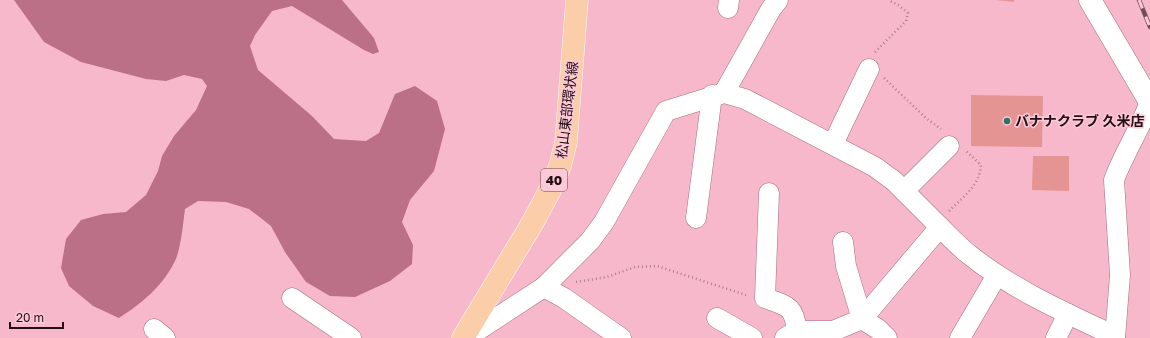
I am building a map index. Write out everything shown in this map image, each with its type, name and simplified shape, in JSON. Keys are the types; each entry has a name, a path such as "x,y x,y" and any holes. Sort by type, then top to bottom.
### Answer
{"main road":[{"name":"松山東部環状線","path":"463,338 533,222 550,190 560,166 566,142 577,0"},
{"path":"1090,0 1150,102"}],"street":[{"path":"696,218 718,94 773,1"},
{"path":"833,144 869,69"},
{"path":"466,338 544,287 590,241 604,222 666,111 718,94 746,99 875,167 904,191 938,226 971,256 996,274 1068,314 1115,337 1120,275 1114,180 1118,168 1143,122 1150,102"},
{"path":"904,191 952,142"},
{"path":"769,193 765,298 789,308 795,315 791,335 832,331 862,319 938,226"},
{"path":"842,242 846,266 862,319 878,329 887,338"},
{"path":"960,338 996,274"},
{"path":"544,287 564,298 613,336"},
{"path":"292,298 306,310 351,338"},
{"path":"1056,338 1068,314"},
{"path":"717,318 752,338"}],"path":[{"path":"888,0 898,5 908,13 906,21 868,60 869,69 888,81 952,142 981,165 981,176 938,226"},
{"path":"544,287 607,277 635,267 657,266 757,299 765,298"}],"shaded area":[{"path":"14,0 342,0 374,38 379,52 373,54 364,50 292,6 272,11 255,35 250,46 258,70 312,116 334,139 366,141 379,133 395,94 415,86 437,101 445,129 434,171 410,200 402,222 413,245 412,264 390,281 355,297 330,296 306,282 285,252 271,226 249,209 226,202 198,201 185,209 180,243 175,261 170,270 151,294 119,318 93,306 69,286 61,268 66,239 81,220 103,214 126,212 146,195 158,171 162,156 174,136 196,110 207,86 202,79 184,75 166,81 146,79 81,62 44,42"}],"building":[{"path":"996,0 1014,0 1014,2"},
{"name":"バナナクラブ 久米店","path":"971,95 1043,96 1042,147 971,146"},
{"path":"1033,156 1069,156 1069,191 1032,190"}],"railway":[{"path":"1139,0 1150,27"}],"place":[{"name":"バナナクラブ 久米店","path":"1007,121"}]}
